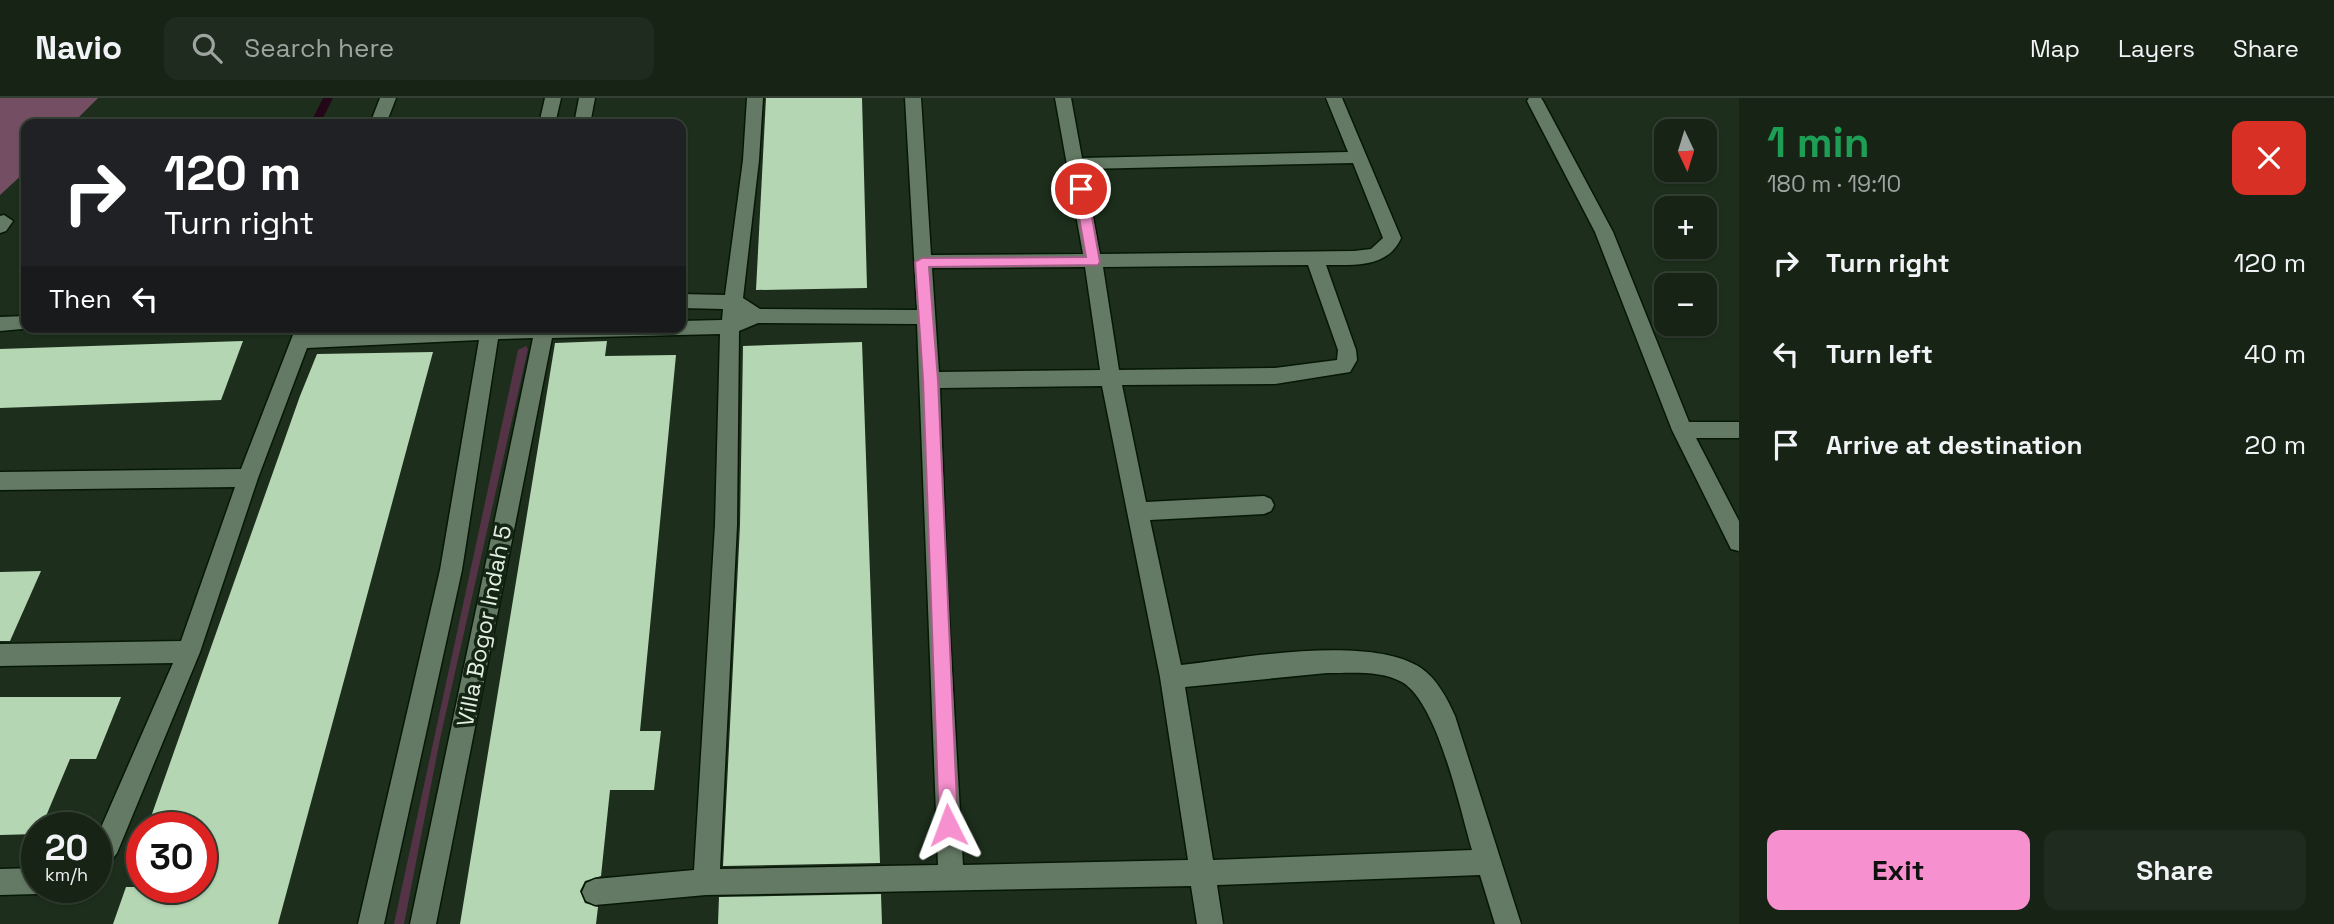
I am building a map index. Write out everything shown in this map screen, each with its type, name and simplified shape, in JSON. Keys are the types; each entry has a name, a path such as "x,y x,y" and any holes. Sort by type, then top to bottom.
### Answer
{"street":[{"path":"380,119 387,98"},
{"path":"548,119 553,98"},
{"path":"583,119 587,98"},
{"path":"706,882 726,525 730,327 751,160 755,98"},
{"path":"913,98 930,380 936,582 951,878"},
{"path":"1063,98 1077,164 1110,376 1172,677 1210,924"},
{"path":"922,262 1315,259 1380,254 1390,247 1392,238 1334,98"},
{"path":"1535,101 1604,232 1682,430 1739,542"},
{"path":"1077,164 1359,157"},
{"path":"930,380 1275,376 1343,367 1348,350 1315,259"},
{"path":"686,301 735,302 757,316"},
{"path":"686,327 730,327 757,316 926,317"},
{"path":"0,324 21,323"},
{"path":"112,835 189,652 248,478 302,334 349,333"},
{"name":"Villa Bogor Indah 5","path":"371,924 451,570 490,333"},
{"name":"Villa Bogor Indah 5","path":"423,924 543,333"},
{"path":"1682,430 1739,430"},
{"path":"0,481 248,478"},
{"path":"1139,512 1264,505"},
{"path":"0,655 189,652"},
{"path":"1172,677 1349,661 1380,664 1406,672 1430,692 1443,716 1508,924"},
{"path":"595,892 706,882 1203,873 1487,862"},
{"path":"0,882 21,881"}],"shaded area":[{"path":"0,98 98,98 77,119 21,119 21,176 0,195"},
{"path":"526,346 528,349 440,739 404,924 394,924 518,350"}],"building":[{"path":"766,98 862,98 867,288 756,290"},
{"path":"243,341 221,400 0,408 0,349"},
{"path":"607,341 605,356 676,355 640,731 661,731 654,790 610,790 601,876 585,881 580,891 585,903 598,907 596,924 460,924 555,343"},
{"path":"862,342 880,863 723,866 740,525 743,346"},
{"path":"433,352 278,924 113,924 126,887 126,903 217,903 217,812 153,812 317,354"},
{"path":"41,571 10,641 0,641 0,572"},
{"path":"0,697 121,697 96,759 70,759 48,812 21,812 21,834 0,835"},
{"path":"881,894 882,924 718,924 719,897"}],"waterway":[{"path":"318,119 328,98"}],"route":[{"path":"948,825 936,582 930,380 922,262 1093,262 1081,189"}]}
